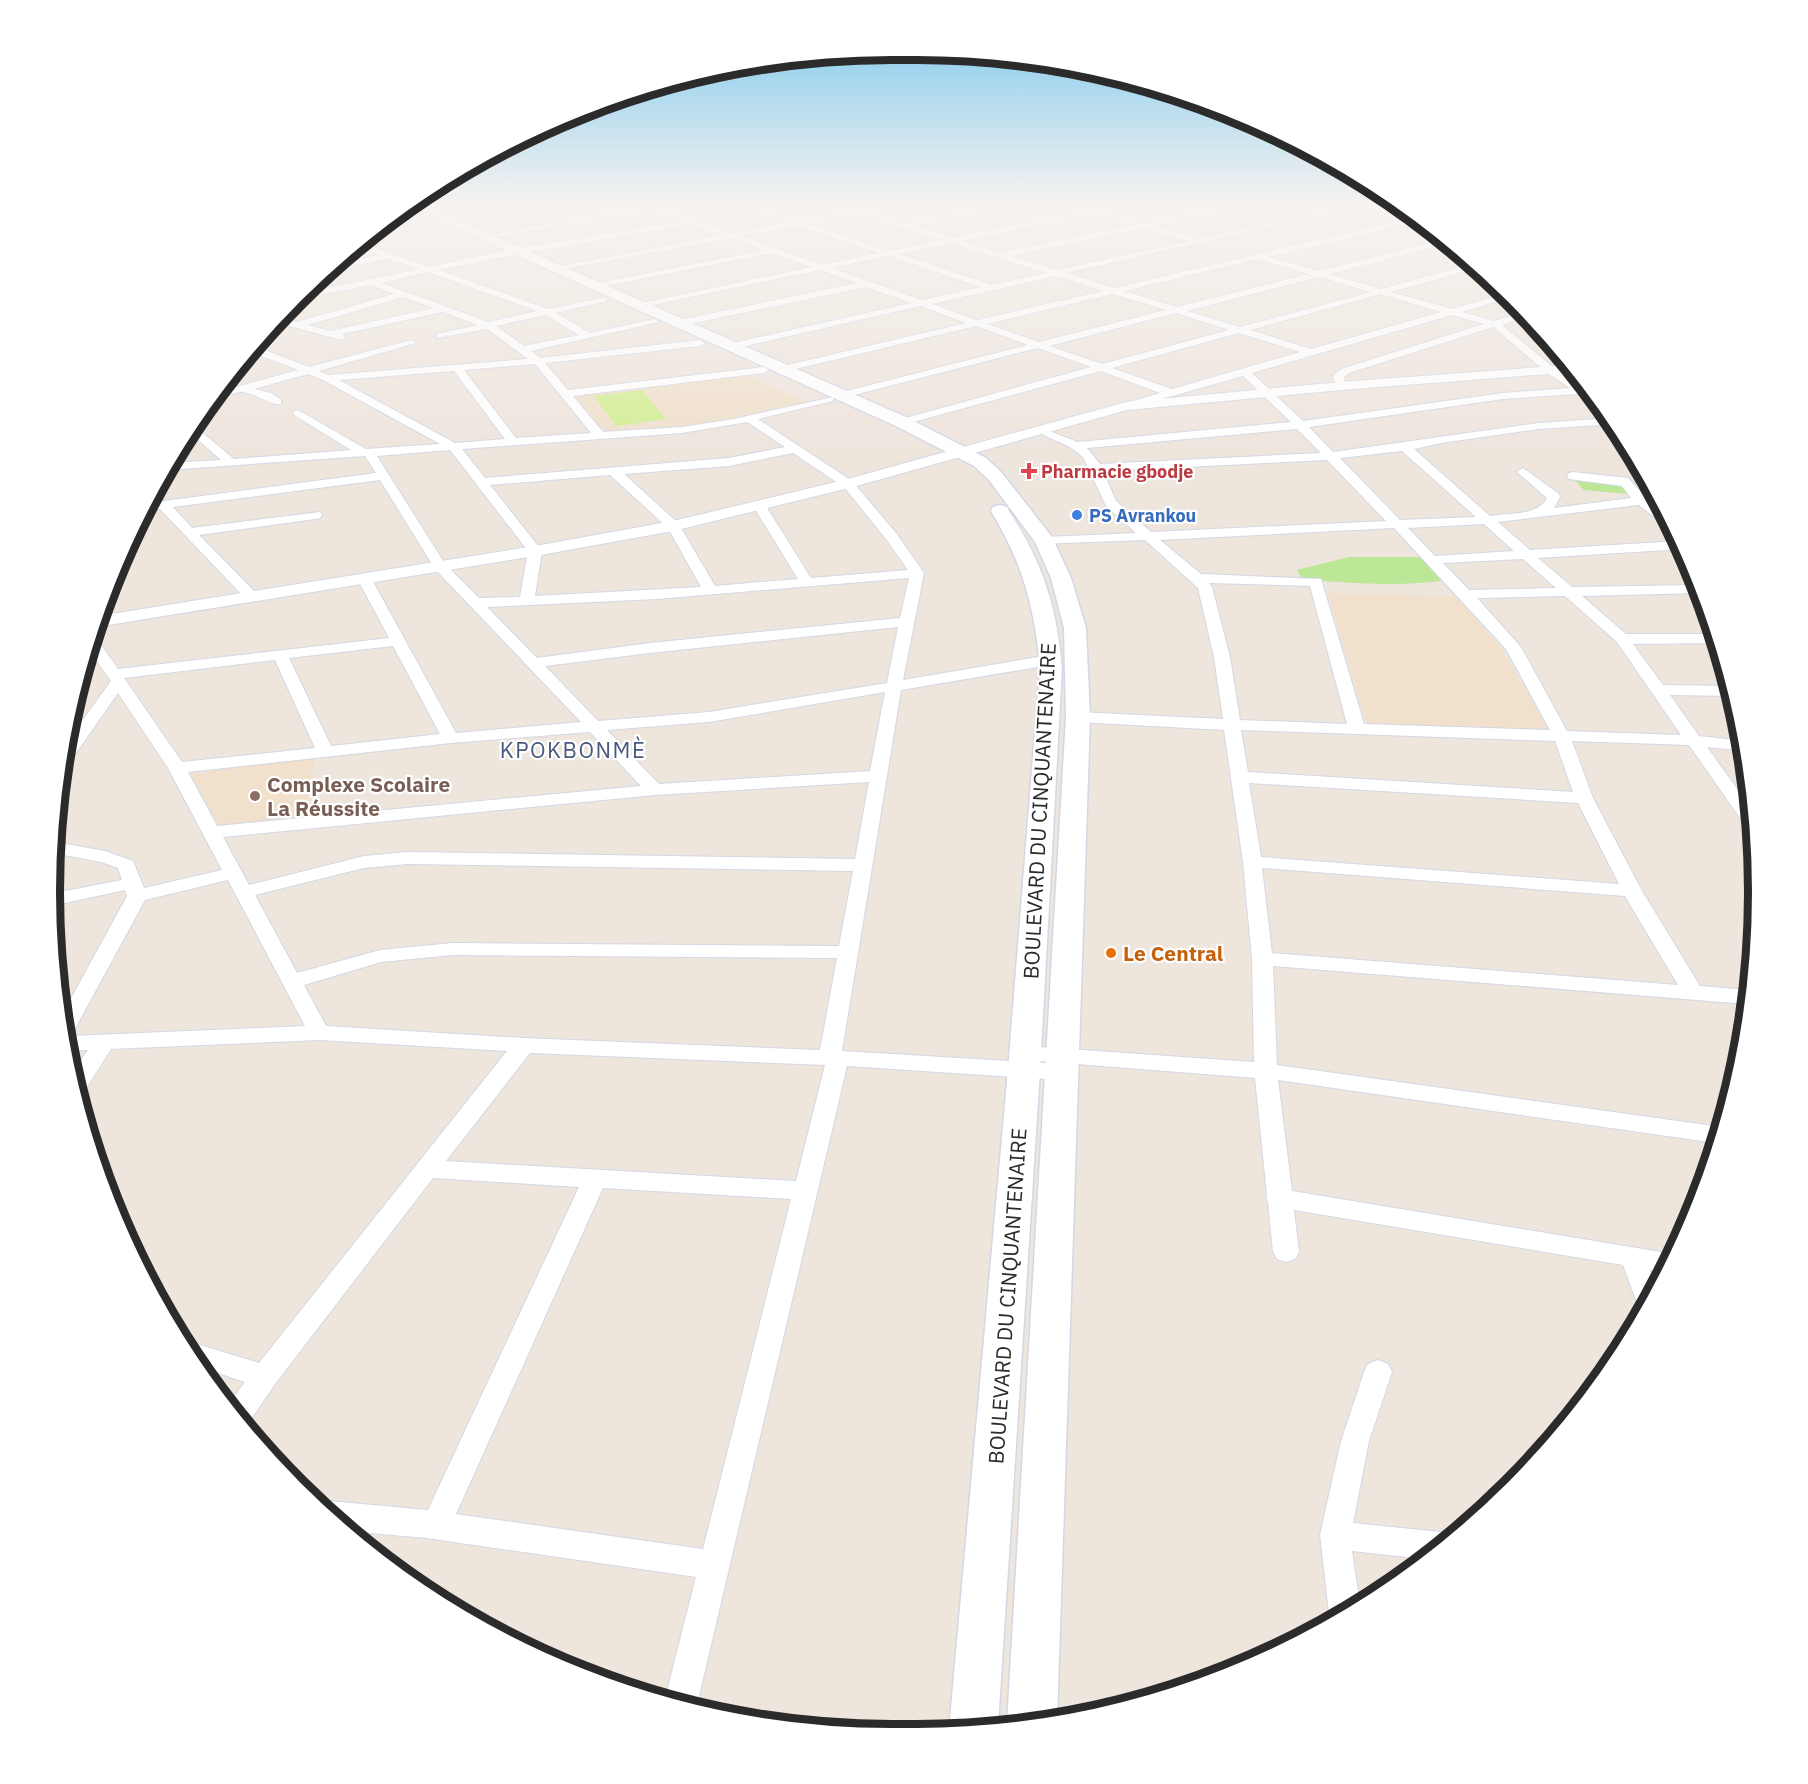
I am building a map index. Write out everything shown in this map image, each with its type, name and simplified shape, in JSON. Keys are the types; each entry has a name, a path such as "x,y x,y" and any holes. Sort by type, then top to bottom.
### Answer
{"main road":[{"name":"BOULEVARD DU CINQUANTENAIRE","path":"591,288 732,346 915,438 980,462 995,476 1045,541 1061,578 1075,628 1078,717 1032,1716"},
{"name":"BOULEVARD DU CINQUANTENAIRE","path":"592,288 599,292"},
{"name":"BOULEVARD DU CINQUANTENAIRE","path":"657,317 700,343 774,369"},
{"name":"BOULEVARD DU CINQUANTENAIRE","path":"835,397 902,422 955,453 980,483 1020,542 1030,562 1045,608 1050,660 1025,1062 975,1722"}],"street":[{"path":"314,294 341,288"},
{"path":"388,288 488,325 538,361 599,435"},
{"path":"482,288 548,312 588,336"},
{"path":"441,336 548,312 615,288"},
{"path":"522,350 588,336 751,288"},
{"path":"657,317 840,288"},
{"path":"879,288 1172,393"},
{"path":"732,346 991,288"},
{"path":"1104,288 1310,352"},
{"path":"565,394 774,369 1125,288"},
{"path":"177,466 708,427 750,419 1258,288"},
{"path":"1372,288 1495,324 1521,322"},
{"path":"902,422 1392,288"},
{"path":"296,325 403,294"},
{"path":"106,621 536,551 673,526 848,484 1041,431 1498,298"},
{"path":"329,334 443,309"},
{"path":"1341,386 1338,376 1345,371 1517,317"},
{"path":"286,322 351,340"},
{"path":"1495,324 1550,370 1577,388"},
{"path":"362,343 384,350"},
{"path":"228,392 411,343"},
{"path":"327,378 538,361 700,343"},
{"path":"259,352 327,378 454,447 536,551 527,600"},
{"path":"456,367 513,442"},
{"path":"1126,406 1341,386 1563,369"},
{"path":"1244,371 1269,393 1465,594 1513,647 1561,735 1584,798 1632,891 1693,992"},
{"path":"232,386 267,395 277,402"},
{"path":"1041,431 1078,445 1299,425 1503,396 1580,391"},
{"path":"298,413 367,453 440,566 655,790"},
{"path":"683,1697 806,1191 834,1058 848,952 878,776 917,573 848,484 750,419"},
{"path":"1096,468 1329,456 1405,447 1441,439 1539,426 1602,422"},
{"path":"198,434 231,462"},
{"path":"1078,445 1096,468 1106,498 1144,535 1197,578 1204,587 1219,645 1233,725 1252,862 1262,959 1266,1071 1278,1198 1286,1252"},
{"path":"1405,447 1622,639 1744,811"},
{"path":"482,482 729,462 795,449"},
{"path":"614,472 673,526 710,590"},
{"path":"1523,472 1554,497 1551,504 1539,513"},
{"path":"155,506 384,476"},
{"path":"1573,476 1622,480 1648,497"},
{"path":"1045,541 1486,520 1648,497"},
{"path":"163,505 251,596"},
{"path":"759,506 807,582"},
{"path":"190,532 315,515"},
{"path":"1431,560 1672,546"},
{"path":"475,603 710,590 917,573"},
{"path":"364,578 451,738"},
{"path":"1197,578 1316,582 1357,729"},
{"path":"1465,594 1691,589"},
{"path":"534,663 650,648 908,622"},
{"path":"1622,639 1708,639"},
{"path":"74,742 116,678 398,641"},
{"path":"97,649 177,768 320,1033"},
{"path":"280,655 325,752"},
{"path":"177,768 451,738 596,728 719,716 1050,660"},
{"path":"1659,690 1723,691"},
{"path":"1078,717 1233,725 1693,740 1735,745"},
{"path":"213,832 655,790 878,776"},
{"path":"1239,777 1584,798"},
{"path":"62,849 105,857 126,865 135,890 70,1018"},
{"path":"245,892 364,862 408,858 863,865"},
{"path":"1252,862 1632,891"},
{"path":"60,899 135,890 235,873"},
{"path":"291,981 380,956 453,949 848,952"},
{"path":"1262,959 1741,996"},
{"path":"74,1044 320,1033 524,1045 834,1058 1266,1071 1712,1134"},
{"path":"81,1078 105,1042"},
{"path":"241,1410 265,1376 524,1045"},
{"path":"428,1169 806,1191"},
{"path":"436,1525 595,1179"},
{"path":"1278,1198 1661,1262"},
{"path":"1633,1258 1645,1293"},
{"path":"202,1357 265,1376"},
{"path":"1344,1605 1335,1535 1355,1441 1378,1372"},
{"path":"341,1516 436,1525 715,1565"},
{"path":"1335,1535 1432,1544"}],"shaded area":[{"path":"745,374 807,402 712,424 606,432 575,396"},
{"path":"1328,593 1457,597 1501,649 1550,730 1367,724"},
{"name":"Complexe Scolaire La Réussite","path":"315,757 304,818 219,827 191,774"}],"green space":[{"path":"642,390 666,419 616,426 594,396"},
{"path":"1570,475 1624,482 1629,494 1584,490"},
{"path":"1349,557 1438,559 1457,579 1399,584 1341,582 1302,579 1297,570"}],"place":[{"name":"Pharmacie gbodje","path":"1029,471"},
{"name":"PS Avrankou","path":"1077,515"},
{"name":"Complexe Scolaire La Réussite","path":"255,796"},
{"name":"Le Central","path":"1111,953"}],"district":[{"name":"KPOKBONMÈ","path":"573,749"}]}
